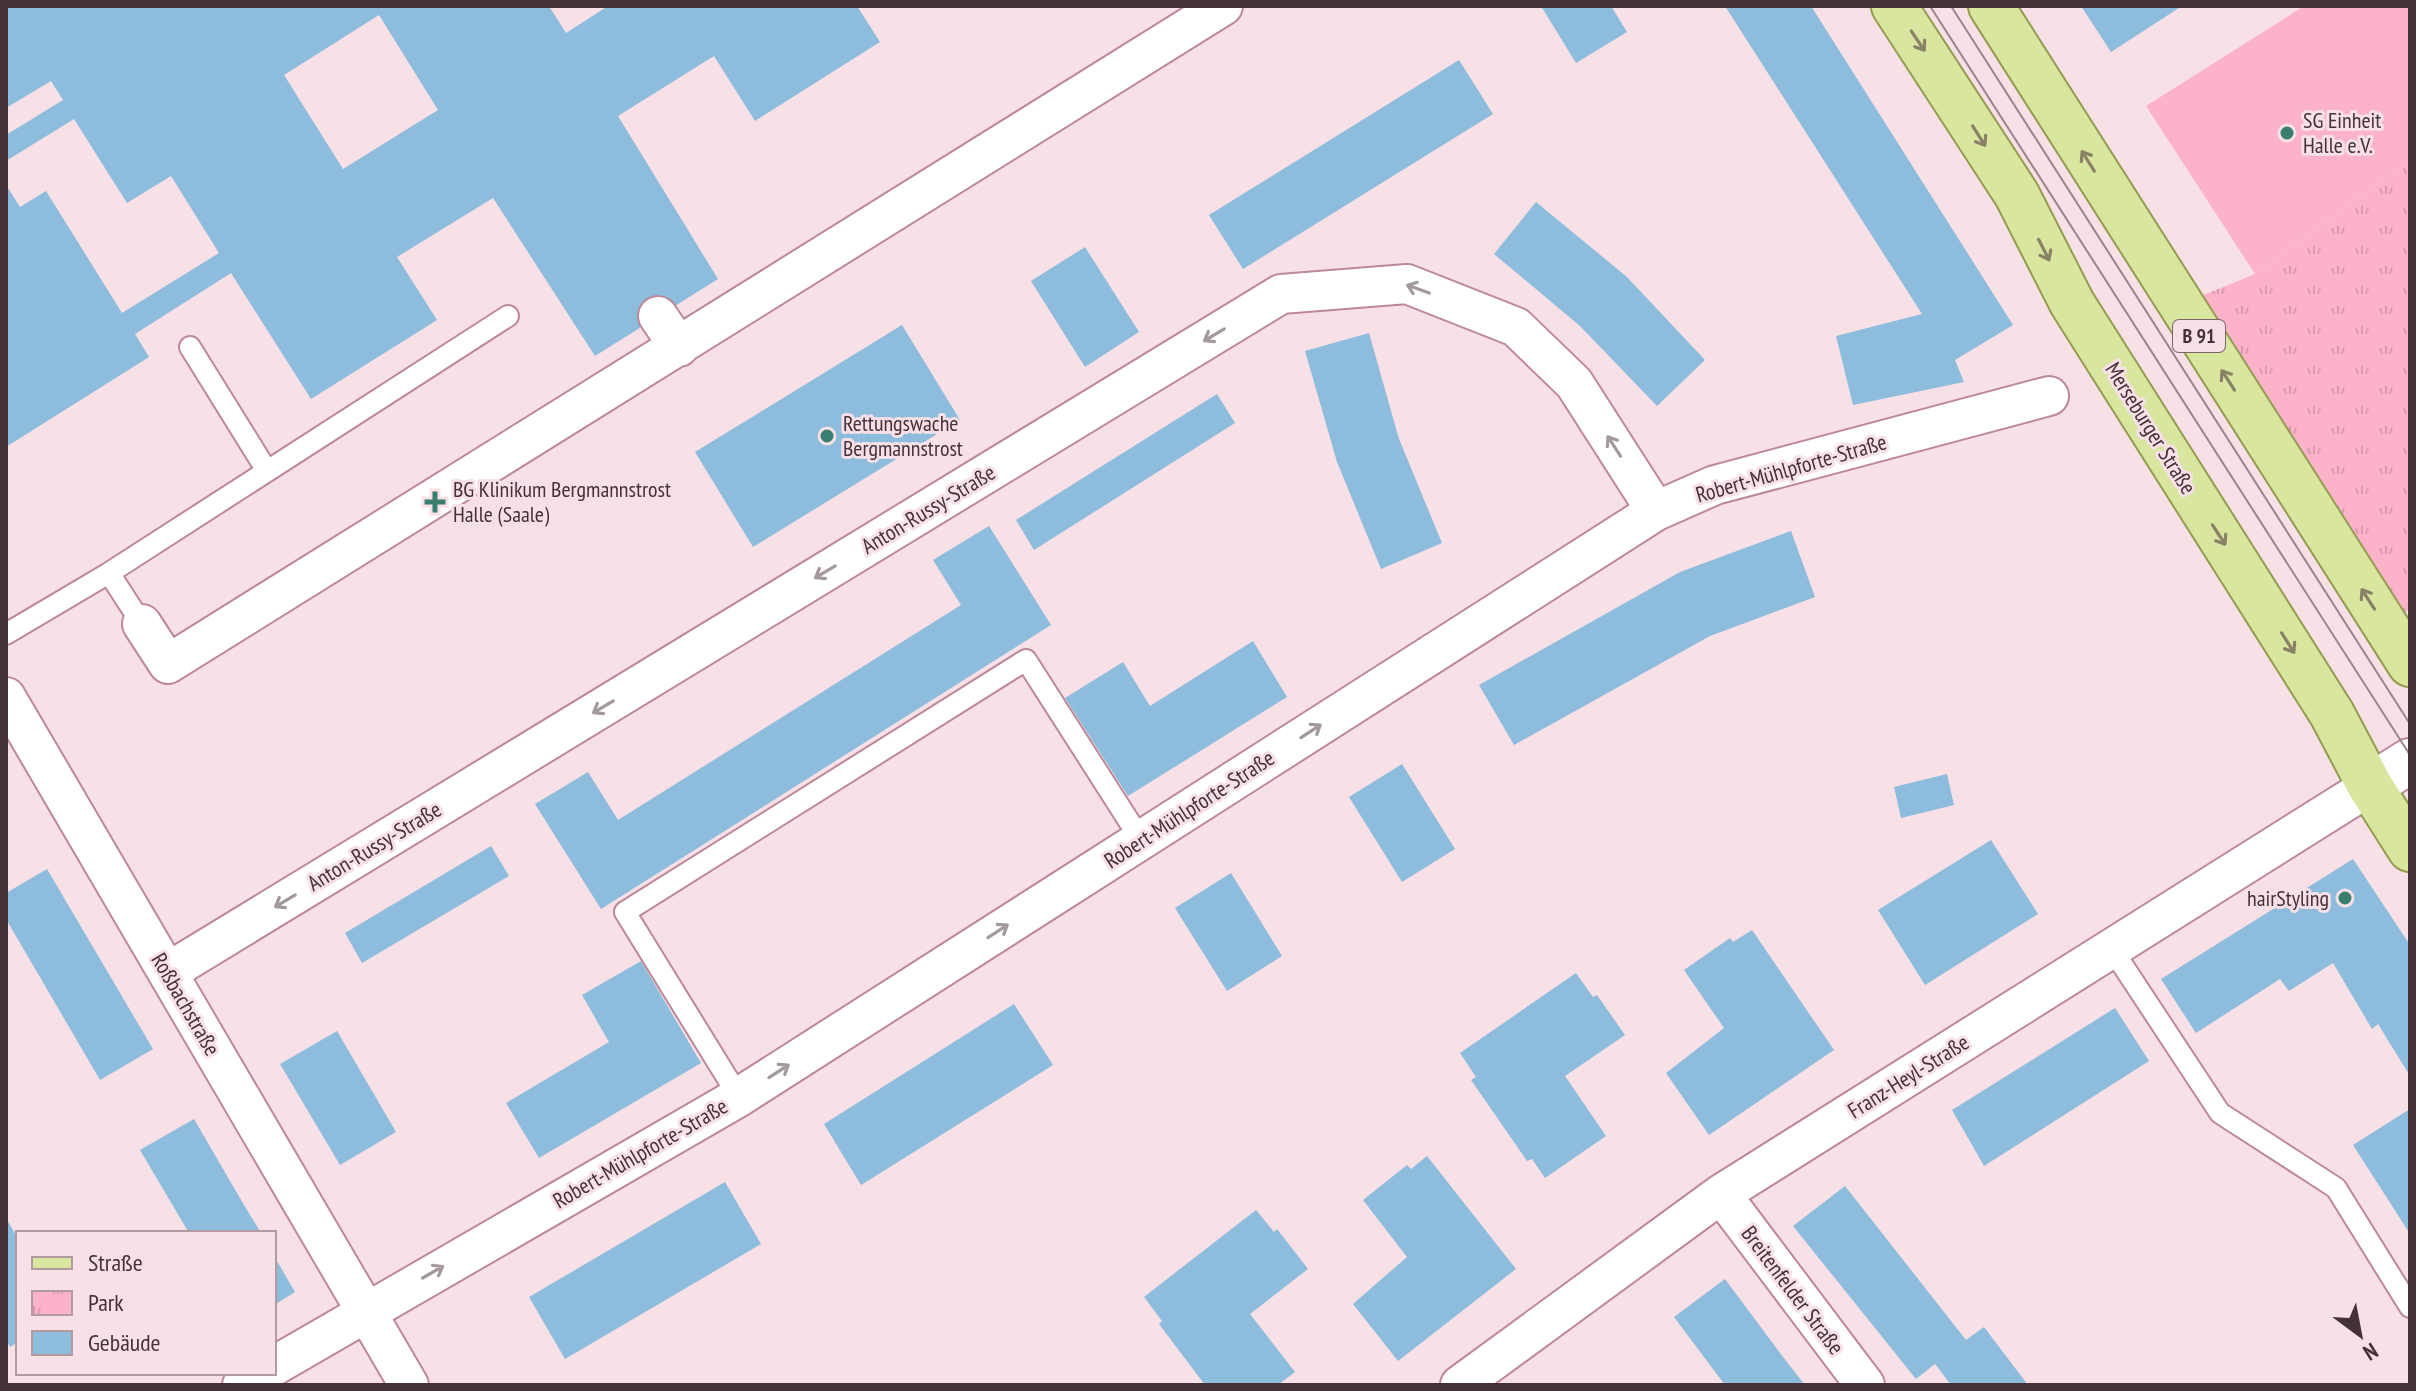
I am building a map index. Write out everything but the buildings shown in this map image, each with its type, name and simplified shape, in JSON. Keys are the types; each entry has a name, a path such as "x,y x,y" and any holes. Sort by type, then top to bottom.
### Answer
{"main road":[{"name":"Merseburger Straße","path":"1894,6 2017,195 2072,303 2332,714 2370,786 2410,849"},
{"name":"B 91","path":"1991,6 2410,664"}],"street":[{"path":"142,624 168,664 1223,6"},
{"name":"Anton-Russy-Straße","path":"168,972 1281,294 1407,284 1516,327 1574,383 1656,511"},
{"path":"658,316 679,347"},
{"name":"Robert-Mühlpforte-Straße","path":"365,1310 739,1097 1656,511 1715,485 2049,396"},
{"name":"Roßbachstraße","path":"6,697 409,1385"},
{"path":"2370,786 2410,761"},
{"name":"Franz-Heyl-Straße","path":"1460,1385 1721,1194 2370,786"},
{"name":"Breitenfelder Straße","path":"1721,1194 1865,1385"},
{"path":"276,1365 365,1310"}],"lane":[{"path":"6,634 109,573 508,316"},
{"path":"190,347 267,471"},
{"path":"109,573 142,624"},
{"path":"739,1097 625,912 1026,660 1141,840"},
{"path":"2112,949 2220,1113 2336,1188 2410,1307"}],"green space":[{"name":"SG Einheit Halle e.V.","path":"2304,6 2410,6 2410,160 2255,274 2146,106"},
{"path":"2410,160 2410,609 2405,612 2196,298 2255,274"}],"tram line":[{"path":"1930,6 2410,755"},
{"path":"1951,6 2410,724"}],"place":[{"name":"SG Einheit Halle e.V.","path":"2287,133"},
{"name":"Rettungswache Bergmannstrost","path":"827,436"},
{"name":"BG Klinikum Bergmannstrost Halle (Saale)","path":"435,502"},
{"name":"hairStyling","path":"2345,898"}]}
